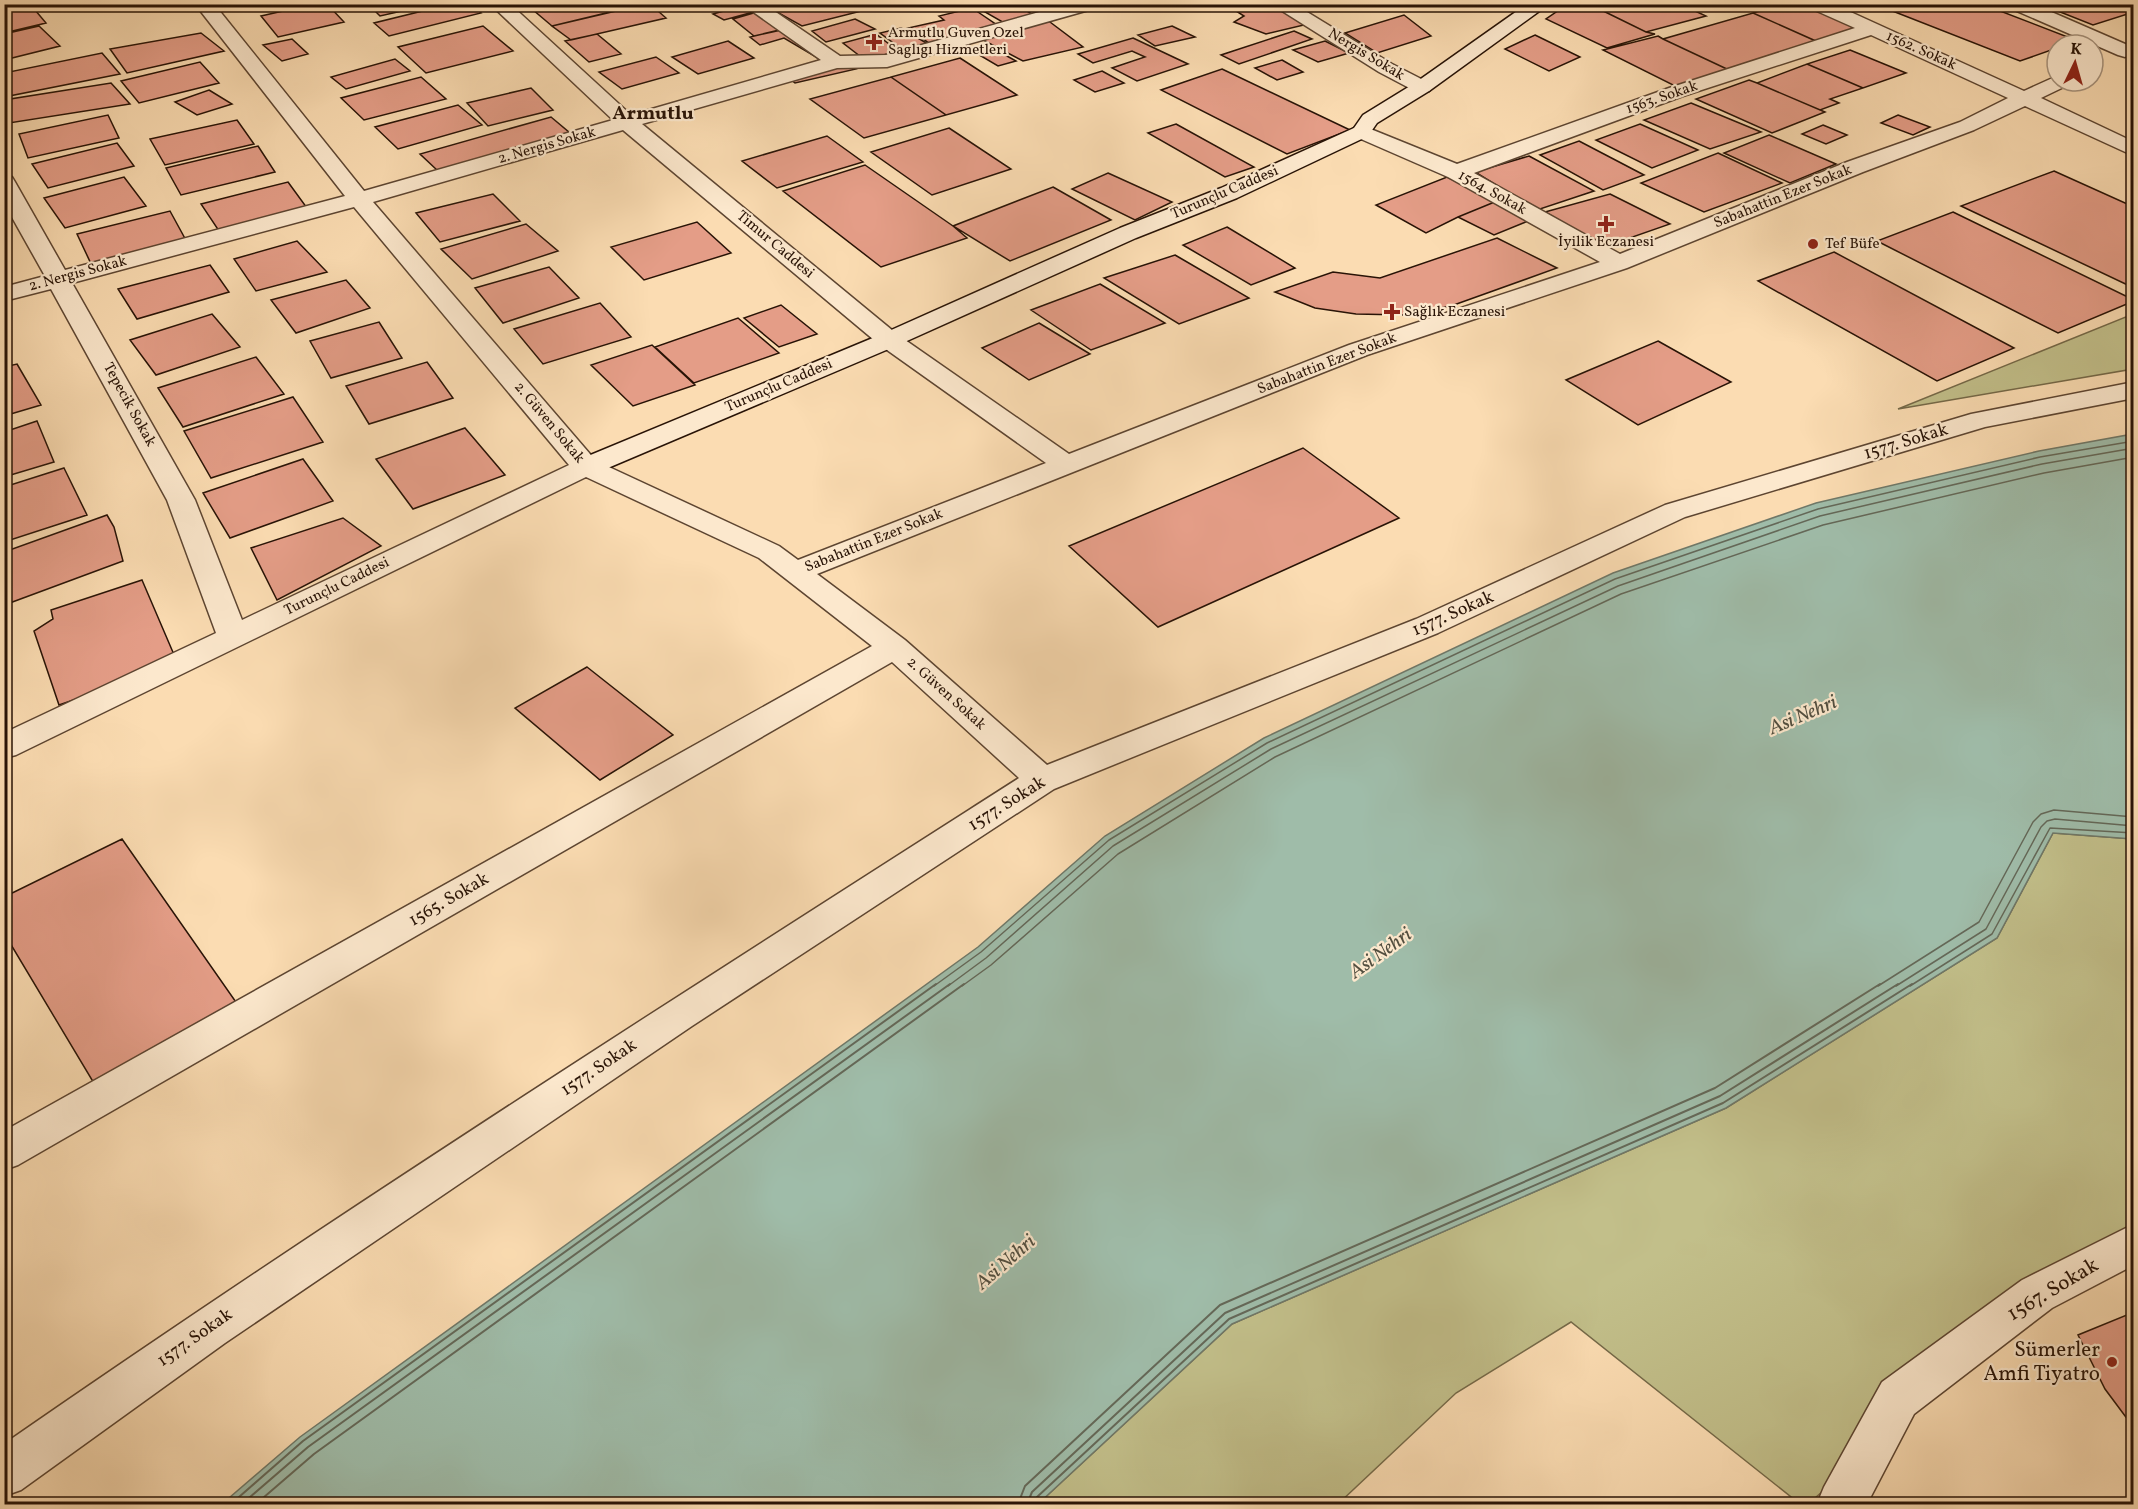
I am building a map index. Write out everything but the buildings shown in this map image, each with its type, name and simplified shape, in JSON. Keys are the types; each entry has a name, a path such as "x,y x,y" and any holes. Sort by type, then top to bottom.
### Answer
{"street":[{"name":"2. Güven Sokak","path":"204,4 359,199 586,467 769,552 894,647 1042,780"},
{"name":"Timur Caddesi","path":"499,4 628,123 889,340 1067,465"},
{"name":"2. Nergis Sokak","path":"4,294 359,199 836,62 887,61 1090,4"},
{"name":"Nergis Sokak","path":"1280,4 1391,73 1422,87"},
{"name":"Turunçlu Caddesi","path":"4,747 586,467 889,340 1128,233 1229,193 1361,132 1370,119 1422,87 1540,4"},
{"name":"1562. Sokak","path":"1816,4 1913,46 2133,150"},
{"path":"2016,4 2129,49"},
{"path":"755,5 836,62"},
{"name":"1563. Sokak","path":"1456,172 1676,92 1870,29"},
{"path":"2105,61 2129,49"},
{"name":"Sabahattin Ezer Sokak","path":"795,572 1358,350 1619,263 1855,167 1966,126 2045,89"},
{"name":"1564. Sokak","path":"1361,132 1456,172 1619,263"},
{"name":"Tepecik Sokak","path":"4,182 181,500 233,638"},
{"name":"1577. Sokak","path":"4,1473 228,1315 679,1015 1042,780 1427,626 1675,511 1980,420 2133,390"},
{"name":"1565. Sokak","path":"4,1152 894,647"},
{"name":"1567. Sokak","path":"1841,1504 1898,1398 2037,1294 2133,1243"}],"shaded area":[{"path":"2133,314 2133,369 1898,409"},
{"path":"2053,833 2133,839 2133,1223 1808,1504 1800,1504 1571,1322 1456,1393 1338,1504 1038,1504 1232,1324 1726,1108 1997,938"}],"water":[{"name":"Asi Nehri","path":"2133,434 2133,839 2053,833 1997,938 1726,1108 1232,1324 1038,1504 222,1504 300,1437 978,947 1105,836 1264,738 1613,573 1816,503 2039,451"}],"place":[{"name":"Armutlu Guven Ozel Saglıgı Hizmetleri","path":"874,42"},
{"name":"İyilik Eczanesi","path":"1606,224"},
{"name":"Tef Büfe","path":"1813,244"},
{"name":"Sağlık Eczanesi","path":"1392,312"},
{"name":"Sümerler Amfi Tiyatro","path":"2112,1362"}],"district":[{"name":"Armutlu","path":"653,114"}]}
